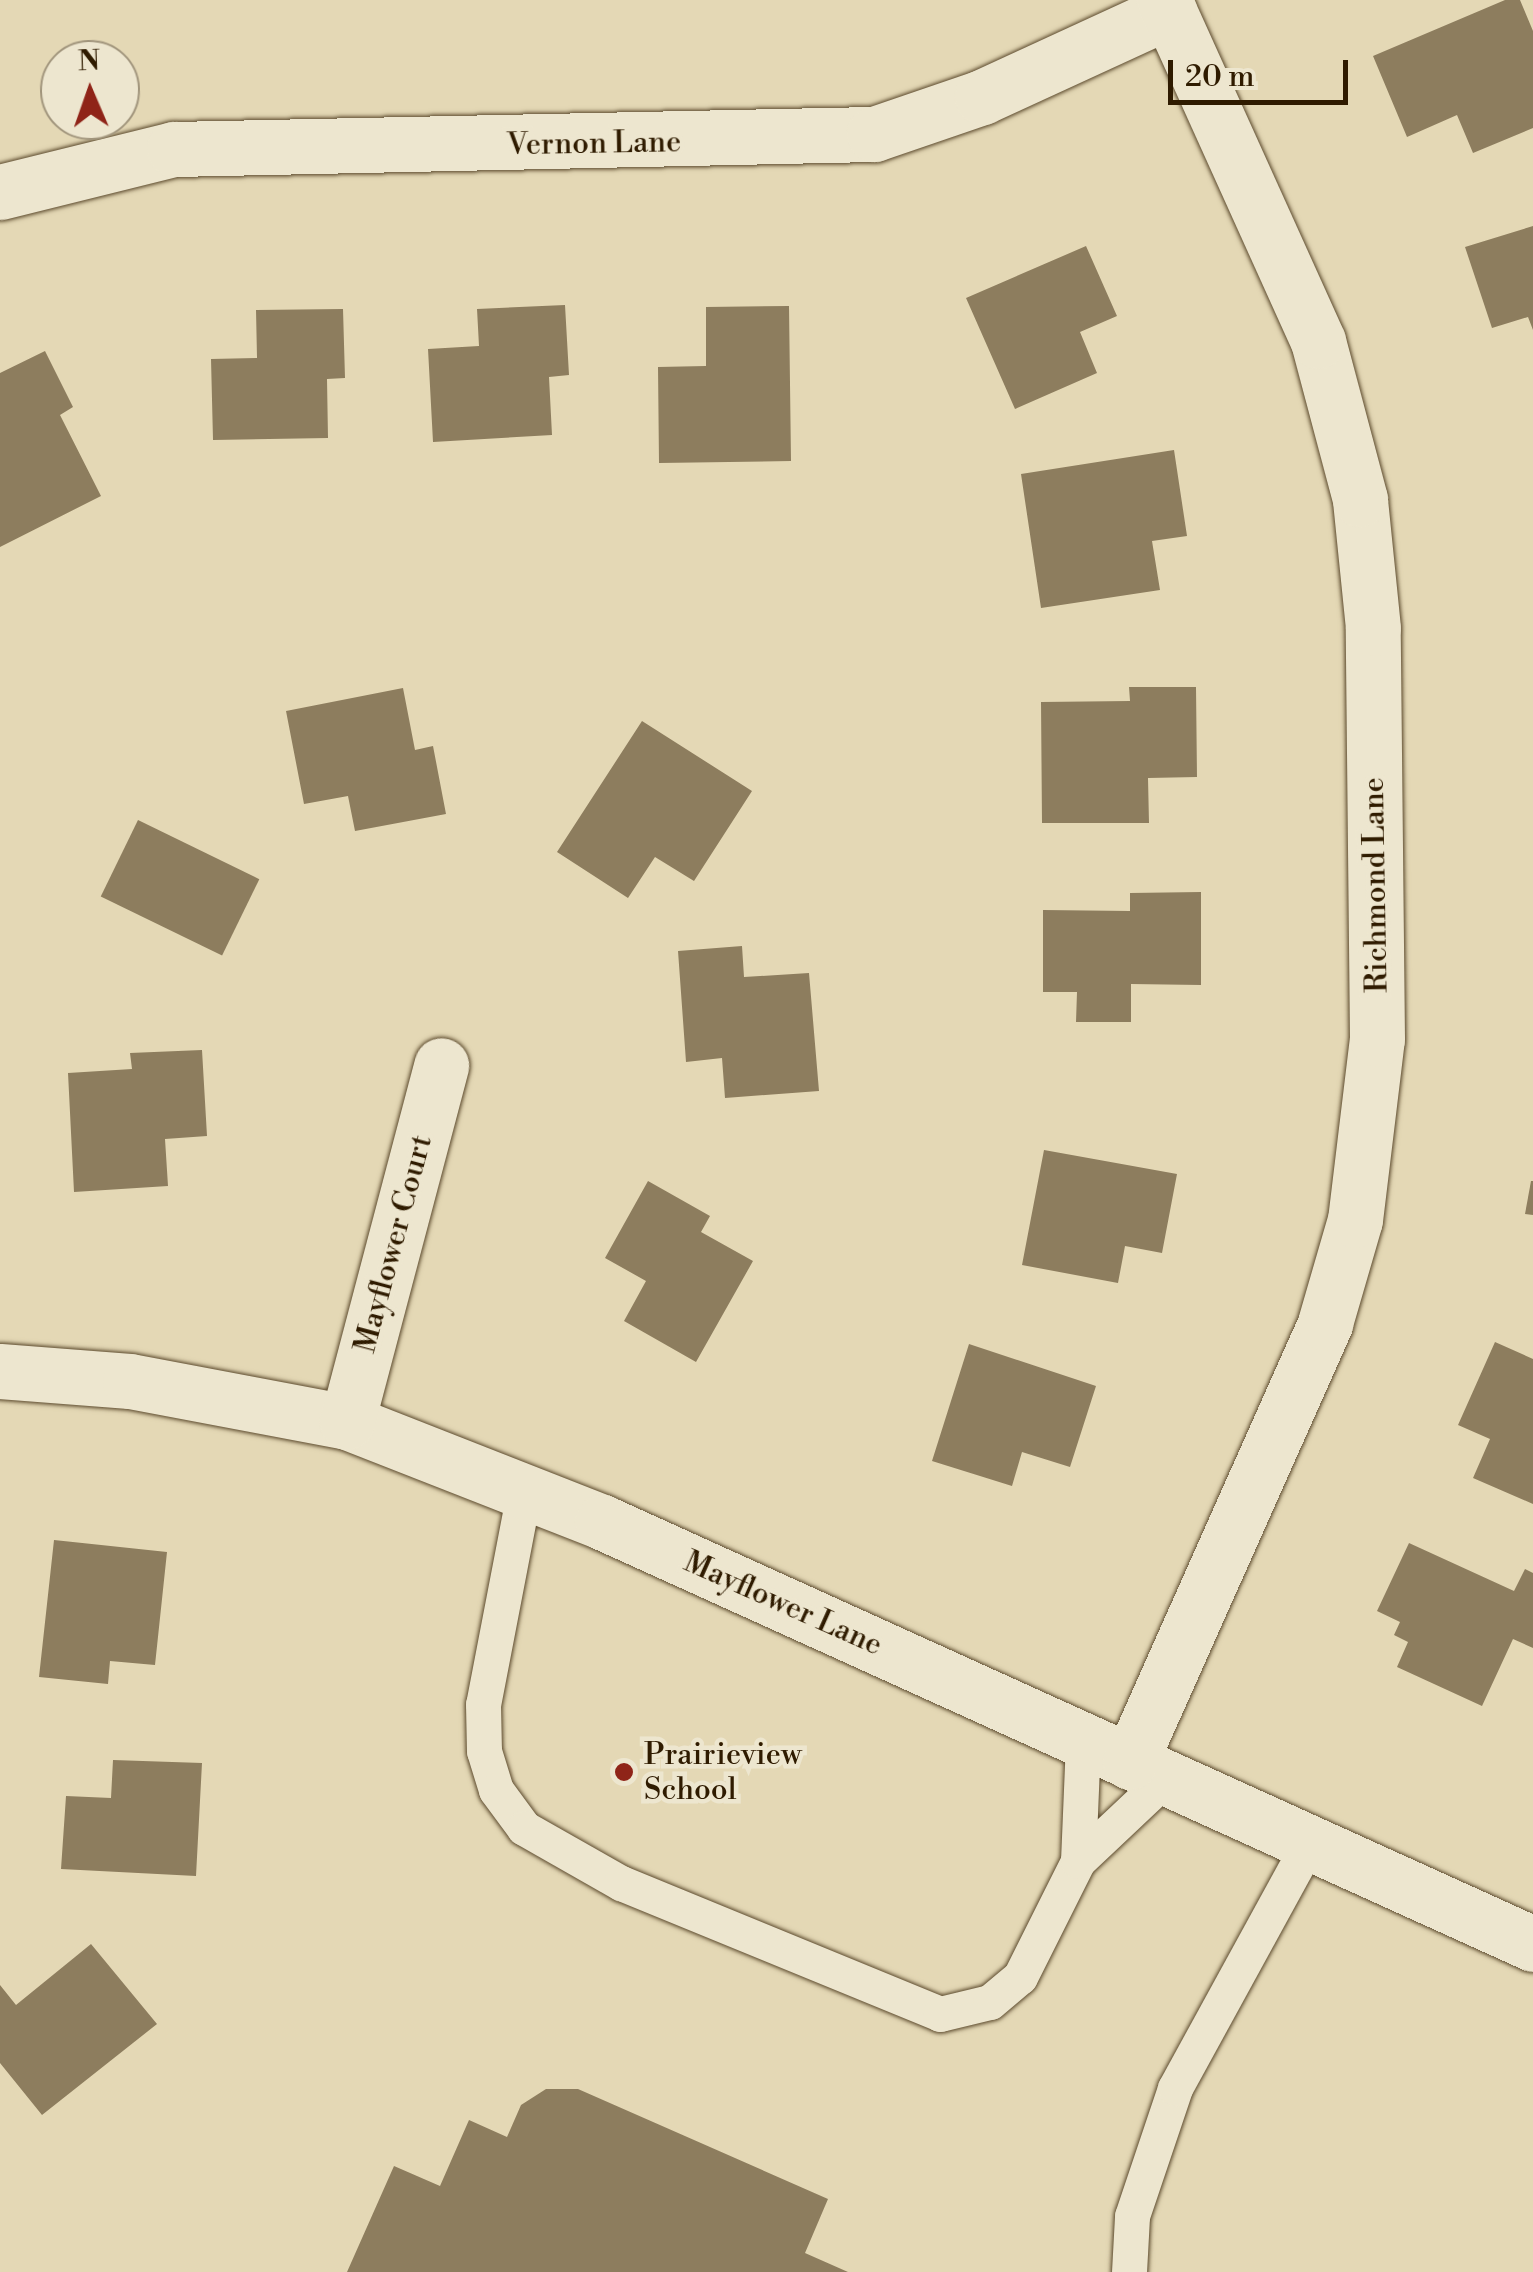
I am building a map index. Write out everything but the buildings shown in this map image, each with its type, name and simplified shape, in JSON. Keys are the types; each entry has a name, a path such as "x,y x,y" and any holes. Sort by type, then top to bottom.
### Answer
{"street":[{"name":"Vernon Lane","path":"0,192 174,149 874,134 982,97 1166,5"},
{"name":"Richmond Lane","path":"1126,1760 1324,1323 1355,1220 1377,1038 1373,628 1360,499 1318,341 1166,5"},
{"name":"Mayflower Court","path":"348,1422 441,1065"},
{"name":"Mayflower Lane","path":"0,1372 130,1381 348,1422 524,1492 1533,1944"}],"lane":[{"path":"524,1492 483,1704 496,1790 524,1828 620,1883 940,2014 990,2002 1020,1977 1126,1760"},
{"path":"1078,1861 1126,1760"},
{"path":"1129,2272 1132,2216 1175,2088 1309,1843"}],"place":[{"name":"Prairieview School","path":"624,1772"}]}
